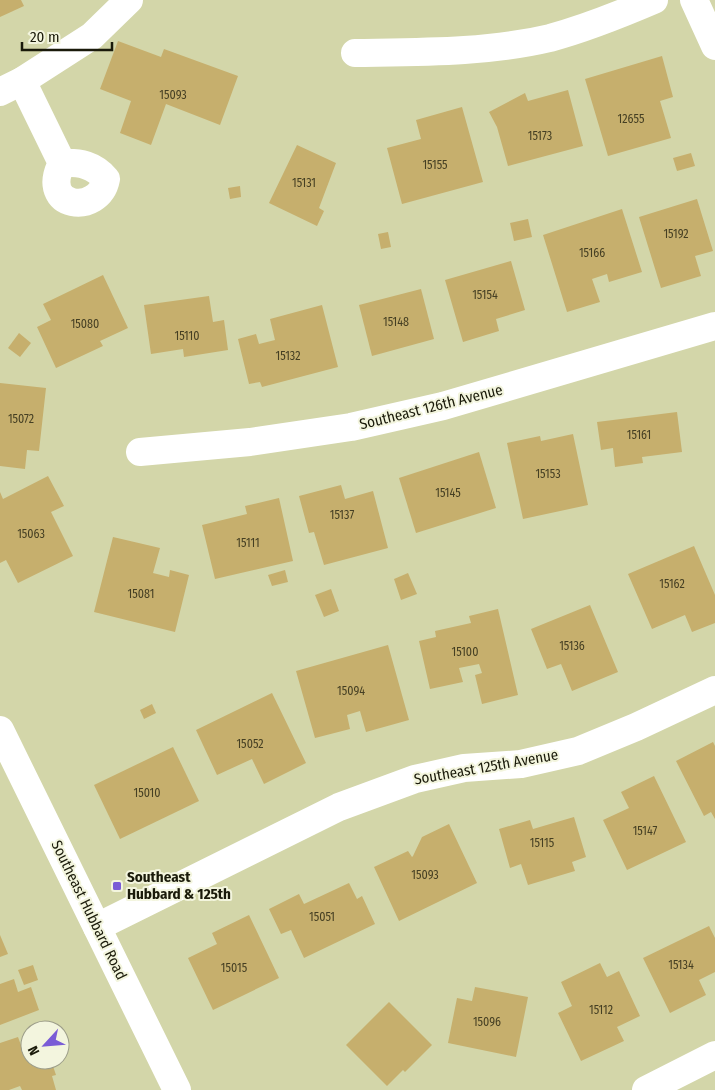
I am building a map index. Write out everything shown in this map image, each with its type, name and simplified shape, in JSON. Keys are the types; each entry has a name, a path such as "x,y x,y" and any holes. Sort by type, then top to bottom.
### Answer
{"street":[{"path":"62,163 11,86 92,36 129,0"},
{"path":"355,53 440,51 498,47 548,38 597,24 654,0"},
{"path":"694,0 715,46"},
{"name":"Southeast 126th Avenue","path":"140,452 250,442 351,427 443,406 715,326"},
{"name":"Southeast 125th Avenue","path":"97,927 338,807 414,779 464,768 522,764 578,750 636,727 715,690"},
{"name":"Southeast Hubbard Road","path":"0,730 177,1090"},
{"path":"646,1090 715,1055"}],"building":[{"path":"0,0 21,0 24,6 0,17"},
{"path":"118,41 161,57 164,49 238,76 220,125 166,104 151,145 120,133 131,101 100,89"},
{"path":"662,56 673,97 660,101 671,138 608,156 585,79"},
{"path":"568,90 583,146 508,166 497,127 489,112 525,93 528,101"},
{"path":"462,107 483,182 402,204 387,148 421,139 416,120"},
{"path":"297,145 336,163 319,208 324,211 317,226 269,203"},
{"path":"691,153 695,166 677,171 673,158"},
{"path":"240,186 241,197 230,199 228,188"},
{"path":"697,199 713,251 695,256 701,276 661,288 639,217"},
{"path":"622,209 642,272 609,282 607,274 592,279 600,302 567,312 543,235"},
{"path":"528,219 532,237 514,241 510,223"},
{"path":"388,232 391,247 381,249 378,234"},
{"path":"511,261 525,310 496,319 499,331 463,342 445,280"},
{"path":"103,275 128,328 100,341 103,346 56,368 37,327 51,320 43,304"},
{"path":"421,289 434,339 372,356 359,305"},
{"path":"209,296 213,322 224,320 228,350 184,357 183,349 151,354 144,305"},
{"path":"322,305 338,367 262,387 260,382 249,384 238,339 256,334 259,344 275,340 270,319"},
{"path":"19,333 31,343 20,357 8,348"},
{"path":"0,383 46,388 39,451 27,450 25,469 0,466"},
{"path":"677,412 682,452 642,457 643,463 615,467 613,448 601,450 597,422"},
{"path":"573,434 588,505 523,519 507,443 540,436 541,441"},
{"path":"479,452 496,508 416,533 399,478"},
{"path":"48,476 64,506 51,512 73,556 18,583 6,560 0,563 0,492 3,499"},
{"path":"341,485 345,499 373,491 388,548 324,565 314,532 309,533 299,496"},
{"path":"279,498 293,561 215,579 202,525 247,514 245,506"},
{"path":"113,537 160,548 153,573 169,577 170,570 189,575 175,632 94,612"},
{"path":"694,546 715,595 715,623 692,632 685,615 652,629 628,574"},
{"path":"285,570 288,582 272,586 268,575"},
{"path":"408,573 417,594 401,600 394,579"},
{"path":"331,589 339,611 324,617 315,595"},
{"path":"590,605 618,672 572,691 561,664 547,669 531,629"},
{"path":"498,609 518,695 482,704 475,675 482,673 479,664 459,668 463,682 430,689 419,641 436,637 435,631 471,623 469,616"},
{"path":"388,645 409,720 366,732 360,711 347,715 350,729 315,738 296,671"},
{"path":"272,693 306,763 264,784 252,759 217,775 196,730"},
{"path":"152,704 156,713 144,719 140,710"},
{"path":"713,742 715,746 715,819 711,812 704,816 676,761"},
{"path":"173,747 199,801 120,839 94,785"},
{"path":"654,776 686,842 627,870 603,820 629,808 621,792"},
{"path":"574,817 586,857 572,862 575,871 528,885 521,864 510,868 499,829 530,820 533,829"},
{"path":"449,824 477,883 399,921 374,867 408,851 412,857 422,837"},
{"path":"349,883 357,899 362,896 375,924 304,958 291,930 281,934 269,909 299,894 304,904"},
{"path":"249,915 279,978 213,1010 188,958 217,944 212,933"},
{"path":"709,926 715,938 715,972 699,980 706,995 670,1013 643,958"},
{"path":"0,935 8,954 0,957"},
{"path":"600,963 607,977 619,971 640,1016 617,1027 624,1041 581,1061 558,1013 572,1006 561,982"},
{"path":"33,965 38,980 24,985 18,970"},
{"path":"14,979 18,992 31,987 39,1010 0,1025 0,984"},
{"path":"475,987 528,997 516,1057 448,1043 457,998 472,1001"},
{"path":"389,1002 432,1045 405,1072 403,1070 387,1086 346,1045"},
{"path":"18,1037 20,1042 20,1070 54,1070 56,1075 52,1076 56,1090 22,1090 20,1086 9,1090 0,1090 0,1043"}],"place":[{"name":"Southeast Hubbard & 125th","path":"117,886"}]}
